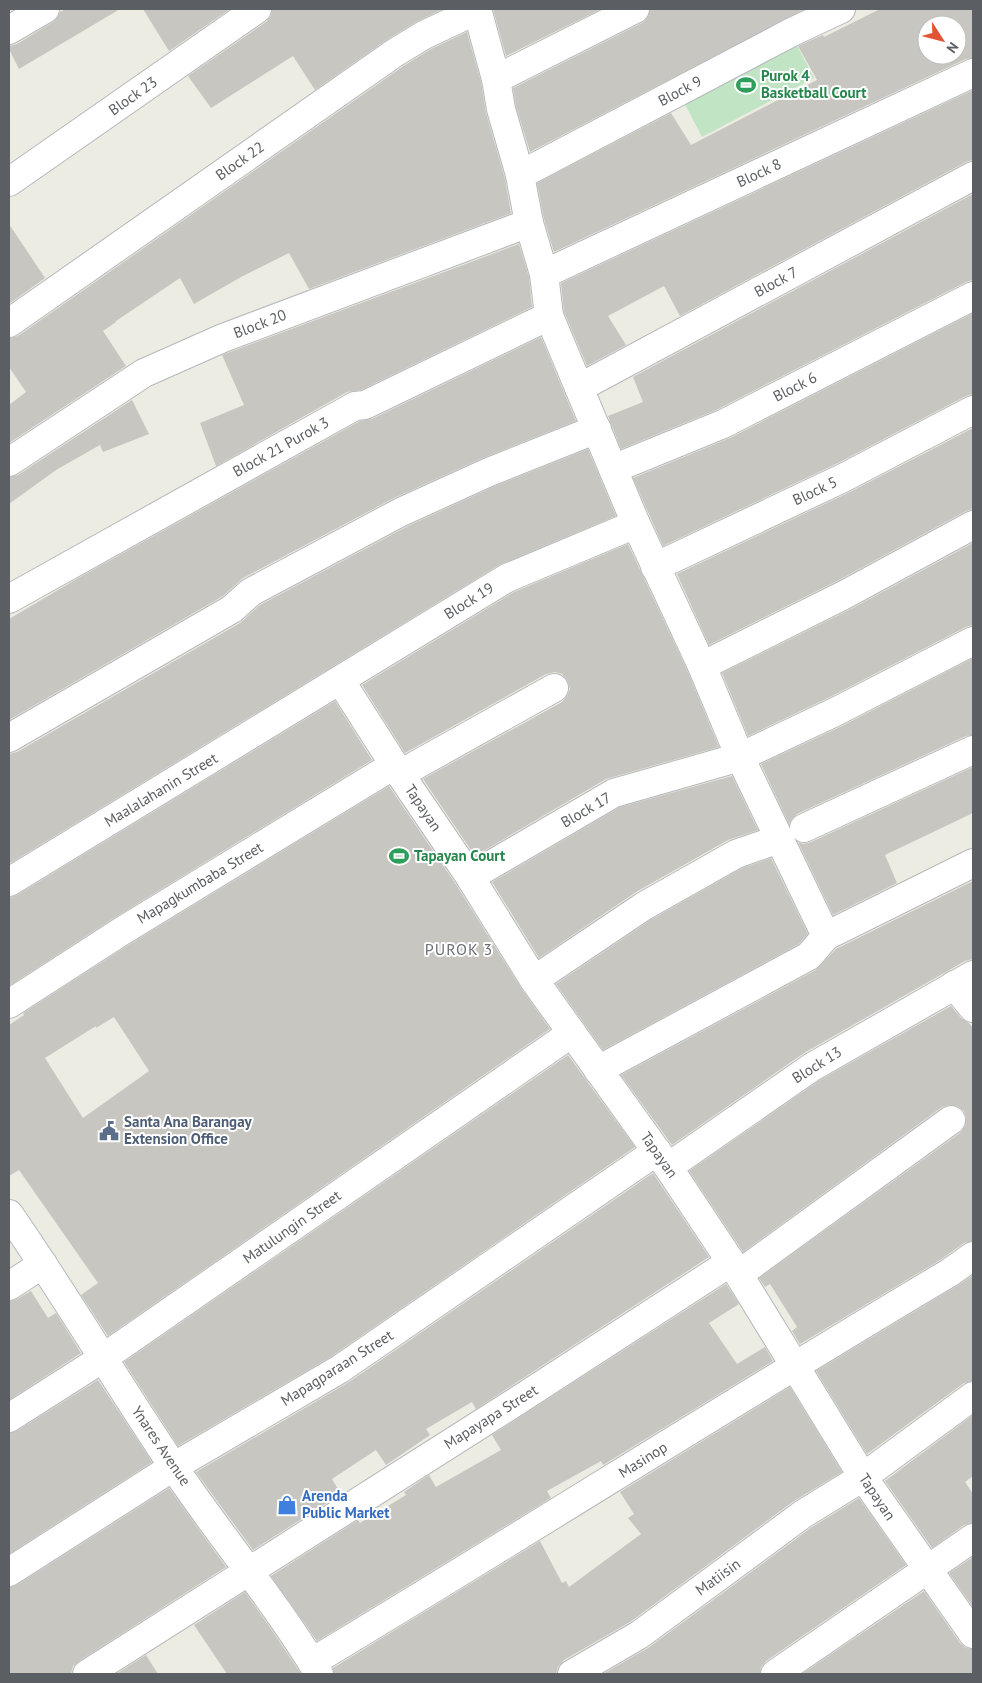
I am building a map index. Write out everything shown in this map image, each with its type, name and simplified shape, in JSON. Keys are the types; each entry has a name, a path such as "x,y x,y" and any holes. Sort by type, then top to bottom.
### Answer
{"street":[{"path":"9,30 45,9"},
{"name":"Block 23","path":"9,182 257,9"},
{"path":"477,9 496,80 501,108 520,175 529,223 544,274 549,316 655,567 702,666 740,757 826,936"},
{"name":"Block 22","path":"9,323 396,52 477,9"},
{"path":"496,80 635,9"},
{"name":"Block 9","path":"520,175 792,32 841,9"},
{"name":"Block 8","path":"544,274 973,73"},
{"name":"Block 7","path":"579,388 973,176"},
{"name":"Block 20","path":"9,462 144,373 223,338 529,223"},
{"name":"Block 6","path":"613,469 722,424 973,296"},
{"name":"Block 21 Purok 3","path":"12,589 355,406 364,404 549,316"},
{"name":"Block 5","path":"655,567 843,478 973,410"},
{"path":"9,738 232,609 251,592 401,512 489,472 597,429"},
{"name":"Block 19","path":"312,697 507,578 636,524"},
{"path":"702,666 844,595 973,525"},
{"name":"Block 17","path":"470,877 614,793 740,757 835,712 973,641"},
{"name":"Tapayan","path":"340,680 397,770 470,877 534,980 663,1159 735,1268 863,1477 973,1634"},
{"name":"Mapagkumbaba Street","path":"9,1004 122,931 397,770 554,688"},
{"name":"Maalalahanin Street","path":"9,882 312,697"},
{"path":"804,828 973,750"},
{"path":"534,980 644,906 736,854 779,839"},
{"path":"598,1070 810,956 826,936 973,863"},
{"path":"964,980 973,1008"},
{"name":"Block 13","path":"663,1159 812,1067 964,980"},
{"name":"Matulungin Street","path":"9,1418 103,1358 572,1033"},
{"name":"Mapayapa Street","path":"87,1674 509,1406 735,1268 951,1120"},
{"name":"Mapagparaan Street","path":"9,1572 174,1467 340,1369 663,1159"},
{"name":"Ynares Avenue","path":"9,1214 174,1467 249,1570 317,1671"},
{"name":"Masinop","path":"317,1671 444,1583 794,1366 949,1274 973,1256"},
{"path":"9,1286 43,1264"},
{"name":"Matiisin","path":"572,1674 639,1635 803,1514 863,1477 973,1396"},
{"path":"775,1674 928,1571 973,1538"}],"green space":[{"name":"Purok 4 Basketball Court","path":"791,34 814,78 702,137 679,93"}],"building":[{"path":"66,9 120,9 19,69 9,46 17,44 53,22 60,12"},
{"path":"143,9 230,9 169,51"},
{"path":"272,9 443,9 416,22 388,39 315,90 293,56 211,108 188,76 266,22 271,16"},
{"path":"493,9 601,9 506,56"},
{"path":"650,9 805,9 530,152 516,106 513,88 642,23 648,17"},
{"path":"880,9 973,9 973,58 967,59 967,15 917,15 917,65 953,65 554,252 544,219 537,183 671,113 691,145 817,80 798,46 823,35 824,37"},
{"path":"467,32 481,82 486,113 505,179 511,213 309,289 289,253 241,277 194,304 180,278 103,331 126,366 9,443 9,405 26,392 9,367 9,338 18,336 405,65 431,49"},
{"path":"973,90 973,160 966,162 680,316 664,286 608,316 626,345 587,366 564,312 561,283"},
{"path":"973,194 973,280 716,410 621,449 608,416 643,402 633,377"},
{"path":"9,224 45,278 9,304"},
{"path":"519,244 529,277 532,307 361,390 347,392 216,466 200,423 244,405 222,355"},
{"path":"973,313 973,394 836,464 663,546 633,478 730,438"},
{"path":"541,337 576,421 483,458 394,498 243,578 223,596 9,720 9,619 80,577 360,421 372,419"},
{"path":"132,400 149,434 103,452 100,445 56,470 9,504 9,477 18,475"},
{"path":"973,428 973,509 966,511 837,581 709,645 677,574 850,492"},
{"path":"588,449 616,516 499,565 9,864 9,754 17,752 240,623 260,605 408,526 495,486"},
{"path":"973,543 973,625 748,736 722,673 851,609"},
{"path":"628,544 688,672 719,747 606,779 475,856 423,779 562,702 570,689 567,680 562,674 555,672 546,674 405,753 362,685 514,592"},
{"path":"973,658 973,735 966,736 797,814 789,824 761,764 842,726"},
{"path":"335,701 372,760 114,918 9,986 9,898 17,895"},
{"path":"973,767 973,813 885,855 897,883 833,915 798,842 803,844 811,842"},
{"path":"732,776 758,830 728,840 636,892 539,958 492,882 620,807"},
{"path":"389,786 457,886 521,988 550,1029 108,1336 81,1295 98,1283 19,1170 9,1176 9,1025 24,1015 23,1013 130,944","holes":["114,1017 149,1071 83,1118 45,1058"]},
{"path":"771,858 808,934 799,944 603,1050 556,984 652,919 742,868"},
{"path":"973,881 973,959 965,961 804,1053 672,1145 621,1075 816,970 836,949"},
{"path":"951,1006 973,1028 973,1241 964,1243 940,1260 800,1344 792,1331 797,1327 770,1284 765,1287 759,1278 960,1133 965,1126 966,1118 964,1111 957,1106 949,1105 942,1107 743,1252 689,1171 820,1080"},
{"path":"568,1055 635,1147 332,1356 178,1446 124,1362"},
{"path":"653,1173 709,1257 476,1409 472,1402 426,1429 430,1435 386,1465 376,1450 332,1479 341,1494 253,1550 196,1472 349,1382"},
{"path":"973,1275 973,1381 964,1383 867,1454 816,1371"},
{"path":"726,1284 739,1304 709,1323 737,1364 765,1347 773,1361 603,1465 601,1461 547,1491 551,1498 317,1641 271,1576 358,1520 360,1523 406,1495 404,1492 429,1475 436,1487 501,1450 492,1435"},
{"path":"31,1291 48,1318 56,1313 81,1353 9,1400 9,1301"},
{"path":"98,1380 152,1462 9,1554 9,1433 17,1431"},
{"path":"790,1387 842,1472 794,1501 630,1622 564,1660 558,1667 556,1674 334,1674 333,1668 540,1541 562,1583 566,1581 569,1587 641,1534 628,1518 634,1514 620,1492"},
{"path":"973,1415 973,1476 965,1482 973,1494 973,1523 964,1525 932,1548 885,1481"},
{"path":"169,1488 226,1567 79,1661 73,1666 71,1674 9,1674 9,1587 17,1585"},
{"path":"859,1498 906,1565 766,1661 761,1667 760,1674 603,1674 648,1648 812,1527"},
{"path":"973,1557 973,1607 949,1573"},
{"path":"924,1591 960,1643 966,1648 973,1649 973,1674 802,1674"},
{"path":"245,1592 301,1674 227,1674 194,1625"},
{"path":"146,1655 158,1674 116,1674"}],"place":[{"name":"Purok 4 Basketball Court","path":"746,85"},
{"name":"Tapayan Court","path":"399,856"},
{"name":"Santa Ana Barangay Extension Office","path":"109,1131"},
{"name":"Arenda Public Market","path":"287,1505"}],"district":[{"name":"PUROK 3","path":"459,949"}]}
